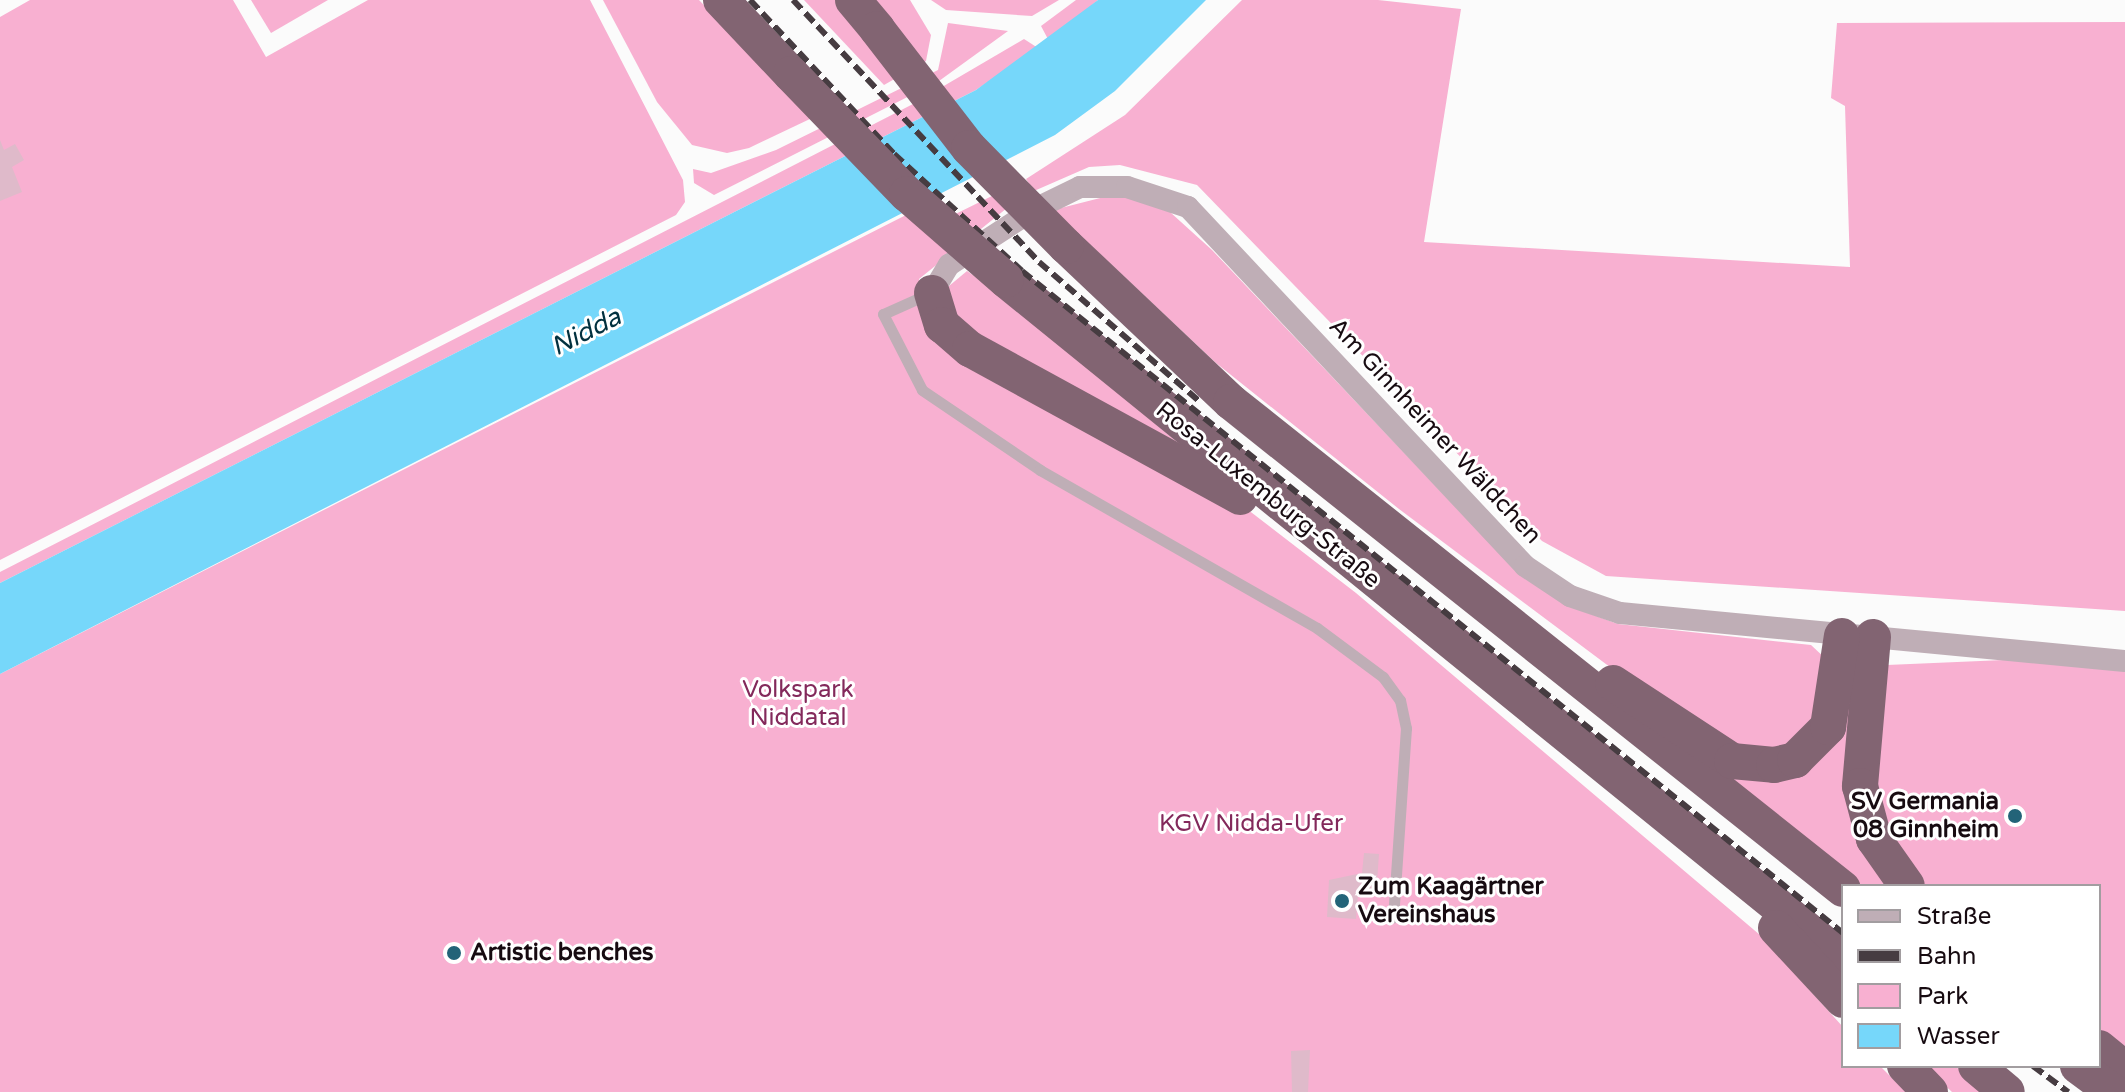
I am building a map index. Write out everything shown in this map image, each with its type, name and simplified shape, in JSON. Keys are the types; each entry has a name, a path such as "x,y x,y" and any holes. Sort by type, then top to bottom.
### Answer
{"highway":[{"name":"Rosa-Luxemburg-Straße","path":"721,0 907,194 1006,280 1841,957"},
{"name":"Rosa-Luxemburg-Straße","path":"853,0 969,148 1066,246 1231,402 1841,887"},
{"path":"932,293 942,325 970,349 1135,436 1371,578"},
{"path":"1479,600 1732,761 1756,767 1795,760 1828,727 1857,636"},
{"path":"1857,636 1860,786 1874,839 1906,884"},
{"path":"1662,814 1841,998"},
{"path":"2101,1050 2125,1069"},
{"path":"1907,1068 1930,1092"},
{"path":"1978,1068 2007,1092"},
{"path":"2081,1068 2113,1092"}],"street":[{"name":"Am Ginnheimer Wäldchen","path":"932,293 949,265 1080,187 1127,187 1188,207 1525,566 1547,581 1620,613 2125,661"}],"lane":[{"path":"932,293 883,314 922,390 1040,470 1317,628 1383,677 1400,700 1406,728 1393,918"}],"green space":[{"path":"30,0 233,0 266,57 368,0 590,0 683,180 685,202 676,215 0,560 0,17"},
{"path":"251,0 328,0 271,33"},
{"path":"603,0 699,0 812,118 749,148 727,153 692,145 657,102"},
{"path":"804,0 910,0 931,35 926,61 884,85"},
{"path":"931,0 1059,0 1032,16 946,10"},
{"path":"1076,0 1098,0 1049,41 1041,26"},
{"path":"1242,0 1378,0 1461,9 1424,242 1850,267 1845,106 1831,98 1837,23 2125,22 2125,611 1606,576 1542,541 1197,185 1120,165 1089,167 1034,191 1026,179 1125,115"},
{"path":"948,23 1008,31 939,81 714,195 694,183 693,169 711,173 776,150 938,70"},
{"path":"1024,39 1038,48 976,90 0,583 0,572 913,104"},
{"path":"1116,194 1160,203 1212,250 1518,573 1566,605 1618,624 1811,645 1826,659 1809,739 1754,758 1666,709 1399,509 1216,363 1053,210"},
{"name":"Volkspark Niddatal","path":"994,195 1007,208 919,279 925,313 1243,506 1356,593 1760,935 1841,1025 1841,1068 1882,1068 1906,1092 0,1092 0,674 908,214 923,230"},
{"path":"967,271 1000,294 1194,456 952,328 943,291"},
{"name":"SV Germania 08 Ginnheim","path":"2027,659 2125,668 2125,1061 2101,1041 2101,884 1918,884 1871,811 1887,665"},
{"path":"1858,692 1900,884 1860,884 1636,713 1753,773"},
{"path":"1926,1068 1957,1068 1987,1092 1952,1092"}],"water":[{"name":"Nidda","path":"1098,0 1206,0 1115,91 1055,135 0,674 0,583 976,90"}],"building":[{"path":"0,140 4,150 15,144 24,160 12,167 22,192 0,201"},
{"name":"Zum Kaagärtner Vereinshaus","path":"1364,853 1379,854 1376,896 1358,895 1356,919 1327,917 1329,880 1362,873"},
{"path":"1310,1050 1308,1092 1292,1092 1291,1051"}],"railway":[{"path":"750,0 894,154 1022,271 1841,931"},
{"path":"793,0 1039,262 1199,401"},
{"path":"2036,1068 2068,1092"}],"place":[{"name":"SV Germania 08 Ginnheim","path":"2015,816"},
{"name":"Zum Kaagärtner Vereinshaus","path":"1342,901"},
{"name":"Artistic benches","path":"454,953"}],"park label":[{"name":"KGV Nidda-Ufer","path":"1251,824"}]}
